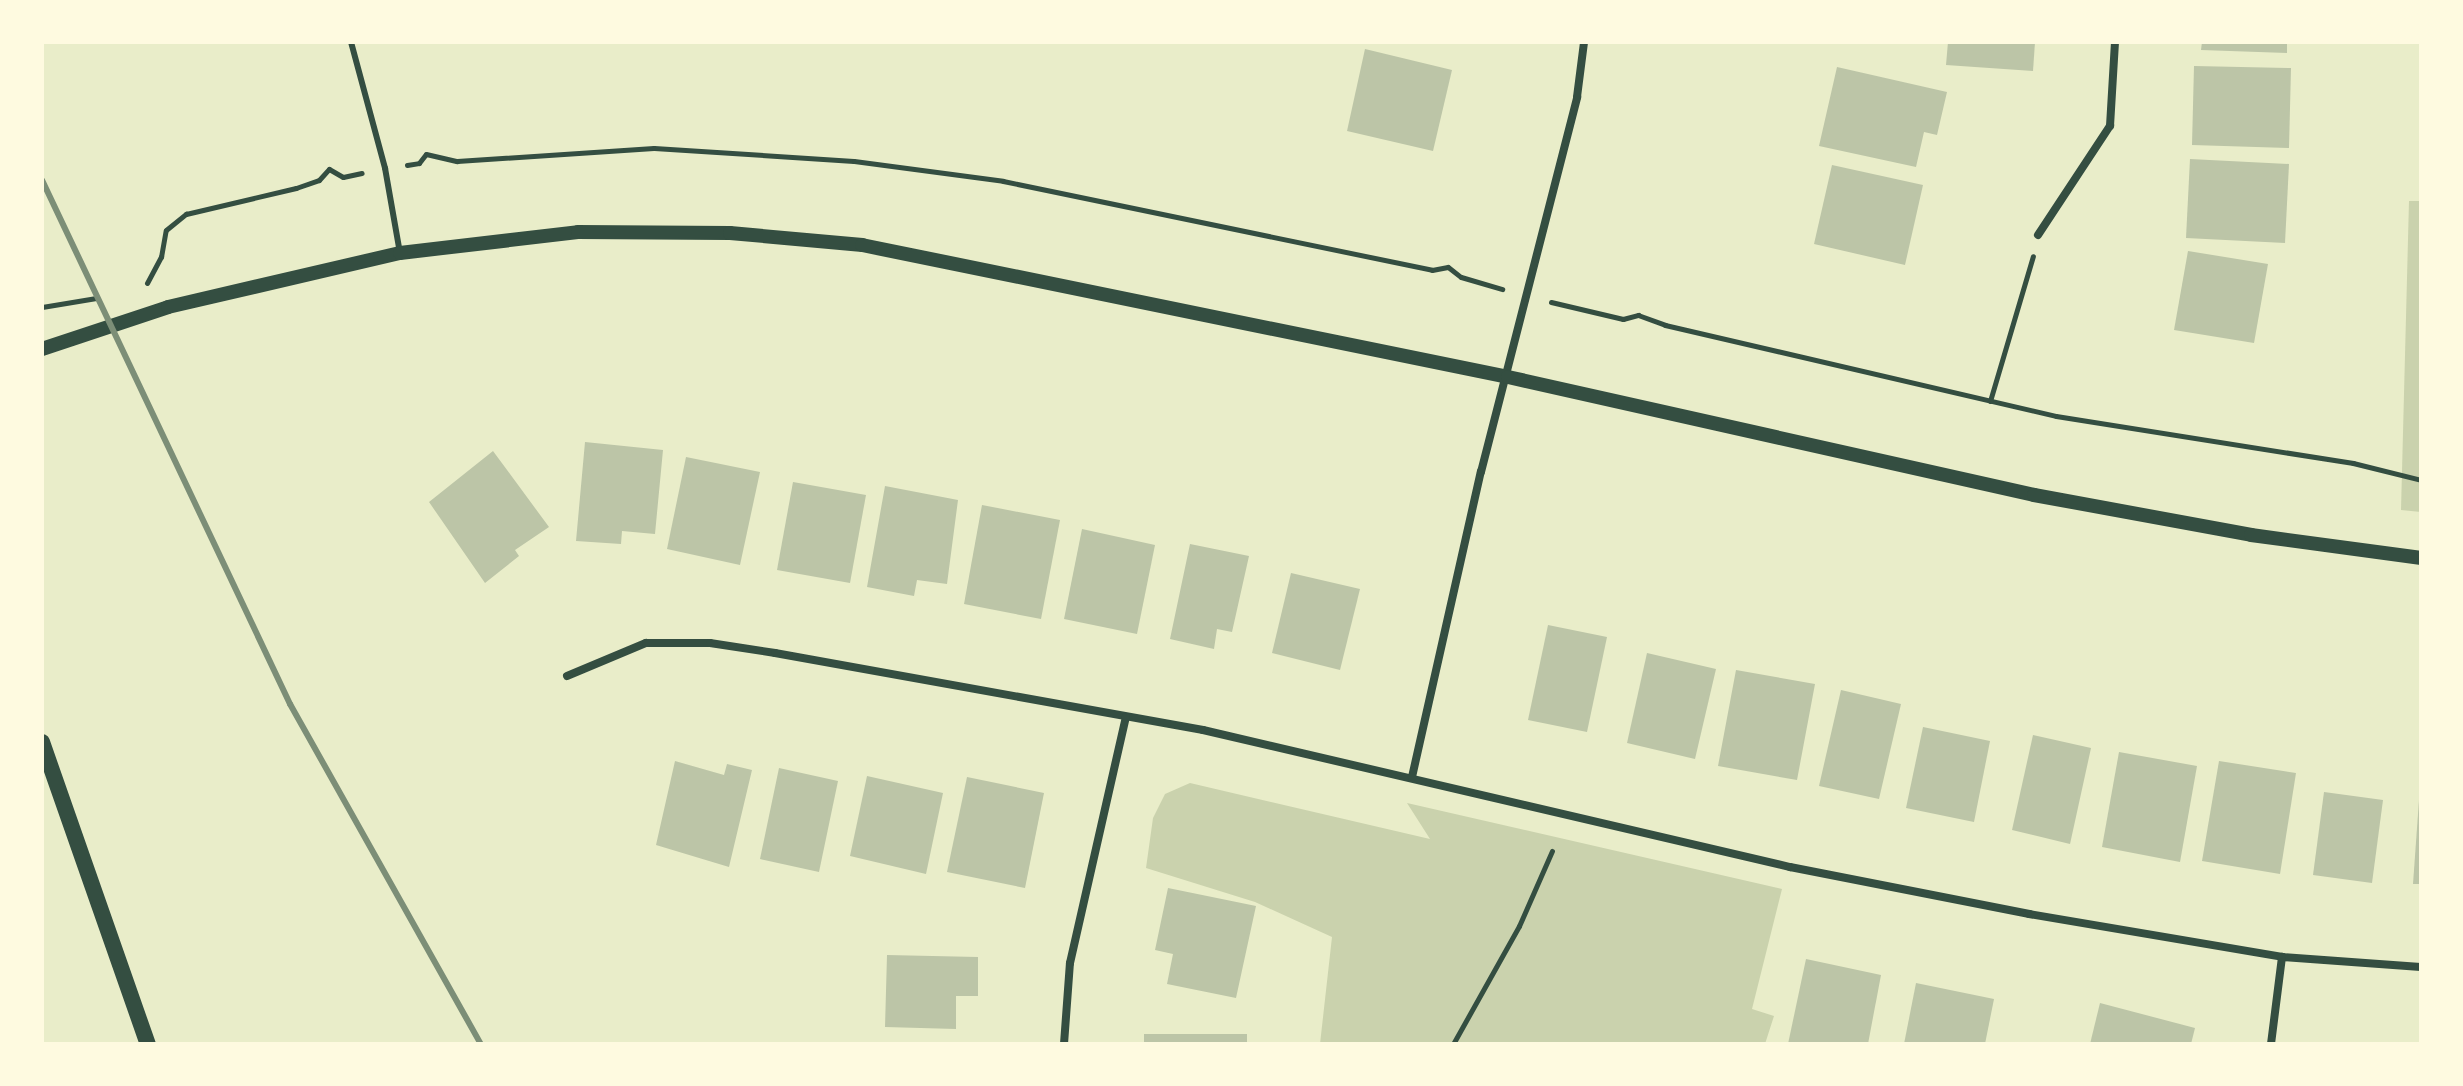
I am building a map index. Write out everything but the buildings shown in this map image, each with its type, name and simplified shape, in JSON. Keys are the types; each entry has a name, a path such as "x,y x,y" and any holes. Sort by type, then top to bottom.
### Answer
{"main road":[{"path":"42,742 148,1044"}],"street":[{"path":"1412,777 1577,97 1584,42"},
{"path":"2038,235 2110,126 2115,42"},
{"path":"42,349 168,307 400,253 578,232 730,233 862,245 1508,377 2034,495 2265,537 2421,558"},
{"path":"567,676 646,643 710,643 1126,717 1412,777 1790,867 2282,957 2421,967"},
{"path":"1064,1044 1070,963 1126,717"},
{"path":"2271,1044 2282,957"}],"lane":[{"path":"351,42 385,168 400,253"}],"path":[{"path":"419,163 426,154 457,161 654,148 854,161 1003,181 1432,270 1448,267 1461,277"},
{"path":"135,290 146,286 161,257 166,230 186,214 296,188 319,180 329,169 343,177"},
{"path":"1990,401 2038,235"},
{"path":"42,307 110,296"},
{"path":"1623,319 1638,315 1990,401 2161,436 2353,463 2421,480"},
{"path":"1453,1044 1519,926 1552,851"}],"green space":[{"path":"2409,201 2421,201 2421,512 2401,510"},
{"path":"1190,783 1430,839 1407,803 1782,889 1752,1009 1774,1016 1765,1044 1320,1044 1332,937 1255,902 1146,868 1153,818 1165,794"}],"railway":[{"path":"42,180 290,704 481,1044"}]}
